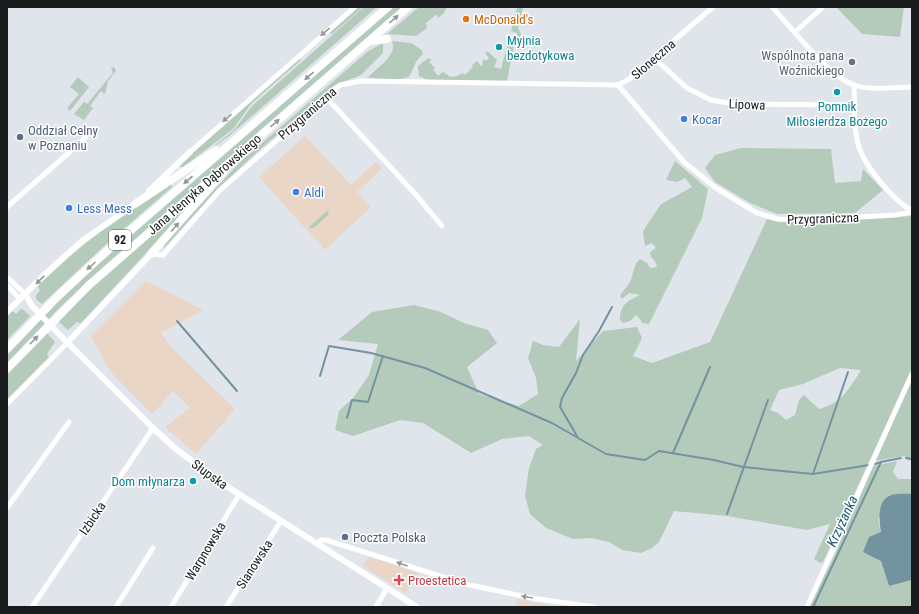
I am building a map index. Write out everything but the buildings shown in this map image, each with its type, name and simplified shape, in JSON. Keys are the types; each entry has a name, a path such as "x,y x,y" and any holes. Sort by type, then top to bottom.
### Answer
{"main road":[{"name":"Jana Henryka Dąbrowskiego","path":"7,349 55,299 92,264 388,7"},
{"name":"Jana Henryka Dąbrowskiego","path":"7,369 88,285 408,7"},
{"path":"369,41 387,39"},
{"path":"135,204 239,136"},
{"path":"151,254 213,186 235,158"}],"street":[{"path":"7,312 82,241 135,204 203,139 355,7"},
{"name":"Słoneczna","path":"582,84 618,85 628,80 713,7"},
{"path":"772,7 794,32 834,72 854,85 867,87 912,88"},
{"path":"794,32 823,7"},
{"name":"Lipowa","path":"654,58 687,88 711,100 735,104 855,106"},
{"name":"Przygraniczna","path":"151,254 163,255 220,190 340,84 361,81 582,84"},
{"name":"Przygraniczna","path":"618,85 684,162 716,188 757,213 778,219 810,220 895,215 912,212"},
{"path":"854,85 857,139 862,153 874,172 889,190 903,206 912,212"},
{"path":"325,96 417,196 442,226"},
{"path":"7,207 86,137 82,131"},
{"path":"7,404 151,254"},
{"path":"7,277 25,294"},
{"path":"7,285 20,299"},
{"name":"Słupska","path":"25,294 34,307 59,334 153,428 203,470 239,495 417,607"},
{"name":"Słupska","path":"20,299 34,307"},
{"path":"807,607 912,374"},
{"path":"7,508 69,422"},
{"name":"Izbicka","path":"32,607 153,428"},
{"name":"Warpnowska","path":"171,607 239,495"},
{"name":"Sianowska","path":"226,607 281,521"},
{"path":"317,544 321,540 326,540 436,576 480,588 532,598 594,607"},
{"path":"117,607 154,548"},
{"path":"376,607 387,588"}],"shaded area":[{"path":"305,136 351,185 376,162 382,168 357,192 371,207 325,250 259,177"},
{"path":"146,281 203,310 161,333 170,346 235,409 196,454 165,427 190,408 173,391 152,414 110,371 91,336"},
{"path":"369,556 418,573 406,593 363,566"},
{"path":"518,599 552,606 554,607 515,607"}],"green space":[{"path":"358,7 363,7 332,34 329,32"},
{"path":"364,7 377,7 229,136 203,155 234,130 252,106"},
{"path":"394,7 402,7 108,263 58,309 7,363 7,355 54,306 95,267"},
{"path":"419,7 447,7 444,13 438,18 437,14 426,23 427,28 416,36 387,34"},
{"path":"514,7 523,7 518,28 521,34 520,39 514,45 507,81 427,80 419,76 418,66 428,58 432,60 429,62 435,68 433,70 438,76 443,72 451,77 462,73 465,75 477,61 481,66 484,59 486,61 489,58 485,53 487,51 497,60 494,67 501,69 509,39 515,40 517,33 511,31 517,8"},
{"path":"836,7 904,7 900,37 862,34"},
{"path":"392,41 411,43 422,50 423,54 416,62 408,77 398,79 368,78 389,57 393,47"},
{"path":"383,43 383,53 361,75 333,86 255,154 218,189 164,248 165,243 239,163 367,52"},
{"path":"299,58 301,60 251,104 233,129 183,167 179,166 194,150"},
{"path":"114,67 116,71 108,81 105,94 101,91 90,106 93,108 84,120 74,114 84,102 87,104 113,73 111,68"},
{"path":"78,77 89,87 70,111 67,108 79,94 70,87"},
{"path":"741,148 831,149 835,183 861,181 863,169 883,190 855,213 777,214 750,203 715,182 705,168 715,155"},
{"path":"675,161 708,189 702,218 649,324 643,323 636,315 630,321 623,323 620,320 621,310 628,301 640,295 629,293 622,299 620,296 631,280 636,264 640,259 647,263 650,268 657,267 655,261 651,257 650,252 656,248 652,243 645,246 643,231 661,204 692,187 685,178 677,182 666,180"},
{"path":"211,183 81,323 77,322 68,330 58,321 84,295"},
{"path":"171,184 172,187 103,247 42,304 36,299 36,295 40,290 38,287 39,285 69,257 106,227"},
{"path":"330,208 327,212 329,214 314,228 309,227"},
{"path":"912,216 912,368 823,562 820,563 814,559 830,524 807,530 727,516 674,511 659,542 652,548 641,553 622,550 609,542 591,538 573,539 546,528 530,514 525,496 529,468 536,449 543,445 529,436 502,439 471,453 423,423 400,420 353,436 335,430 339,411 353,398 369,375 378,344 338,340 372,312 414,305 441,312 464,323 488,330 497,343 467,367 479,394 519,406 538,394 536,378 528,358 533,341 543,345 559,347 580,319 576,361 603,331 637,327 642,338 633,356 652,363 710,342 767,219 778,222 814,222","holes":["840,368 861,370 853,383 834,403 819,409 804,395 799,400 795,415 786,420 778,413 770,410 779,390 803,384"]},
{"path":"21,309 30,316 7,340 7,316 13,311 16,314"},
{"path":"46,332 55,342 47,354 49,357 7,399 7,374"},
{"path":"912,380 912,461 908,460 905,456 875,461"},
{"path":"897,461 893,472 898,479 912,479 912,494 890,495 878,520 881,532 881,561 889,586 912,580 912,607 809,607 836,552 873,466"}],"water":[{"path":"894,494 912,494 912,580 889,586 881,561 863,552 869,537 881,532 880,512 882,503 885,499"}],"waterway":[{"path":"577,436 560,407 562,398 576,373 583,355 599,331 612,307"},
{"path":"177,321 237,391"},
{"path":"320,376 329,346 371,353 425,368 552,423 606,454 645,460 659,451 714,460 743,467 813,474 869,465"},
{"path":"347,418 352,400 368,402 383,356"},
{"path":"673,453 710,367"},
{"path":"813,474 848,372"},
{"path":"727,514 768,400"},
{"name":"Krzyżanka","path":"813,607 881,462 901,458"},
{"name":"Krzyżanka","path":"906,458 912,459"},
{"name":"Krzyżanka","path":"875,464 881,462"}],"place":[{"name":"McDonald's","path":"466,19"},
{"name":"Myjnia bezdotykowa","path":"499,47"},
{"name":"Wspólnota pana Woźnickiego","path":"852,62"},
{"name":"Pomnik Miłosierdza Bożego","path":"837,92"},
{"name":"Kocar","path":"684,119"},
{"name":"Oddział Celny w Poznaniu","path":"20,137"},
{"name":"Aldi","path":"296,192"},
{"name":"Less Mess","path":"69,208"},
{"name":"Dom młynarza","path":"193,481"},
{"name":"Poczta Polska","path":"345,537"},
{"name":"Proestetica","path":"399,580"}]}
